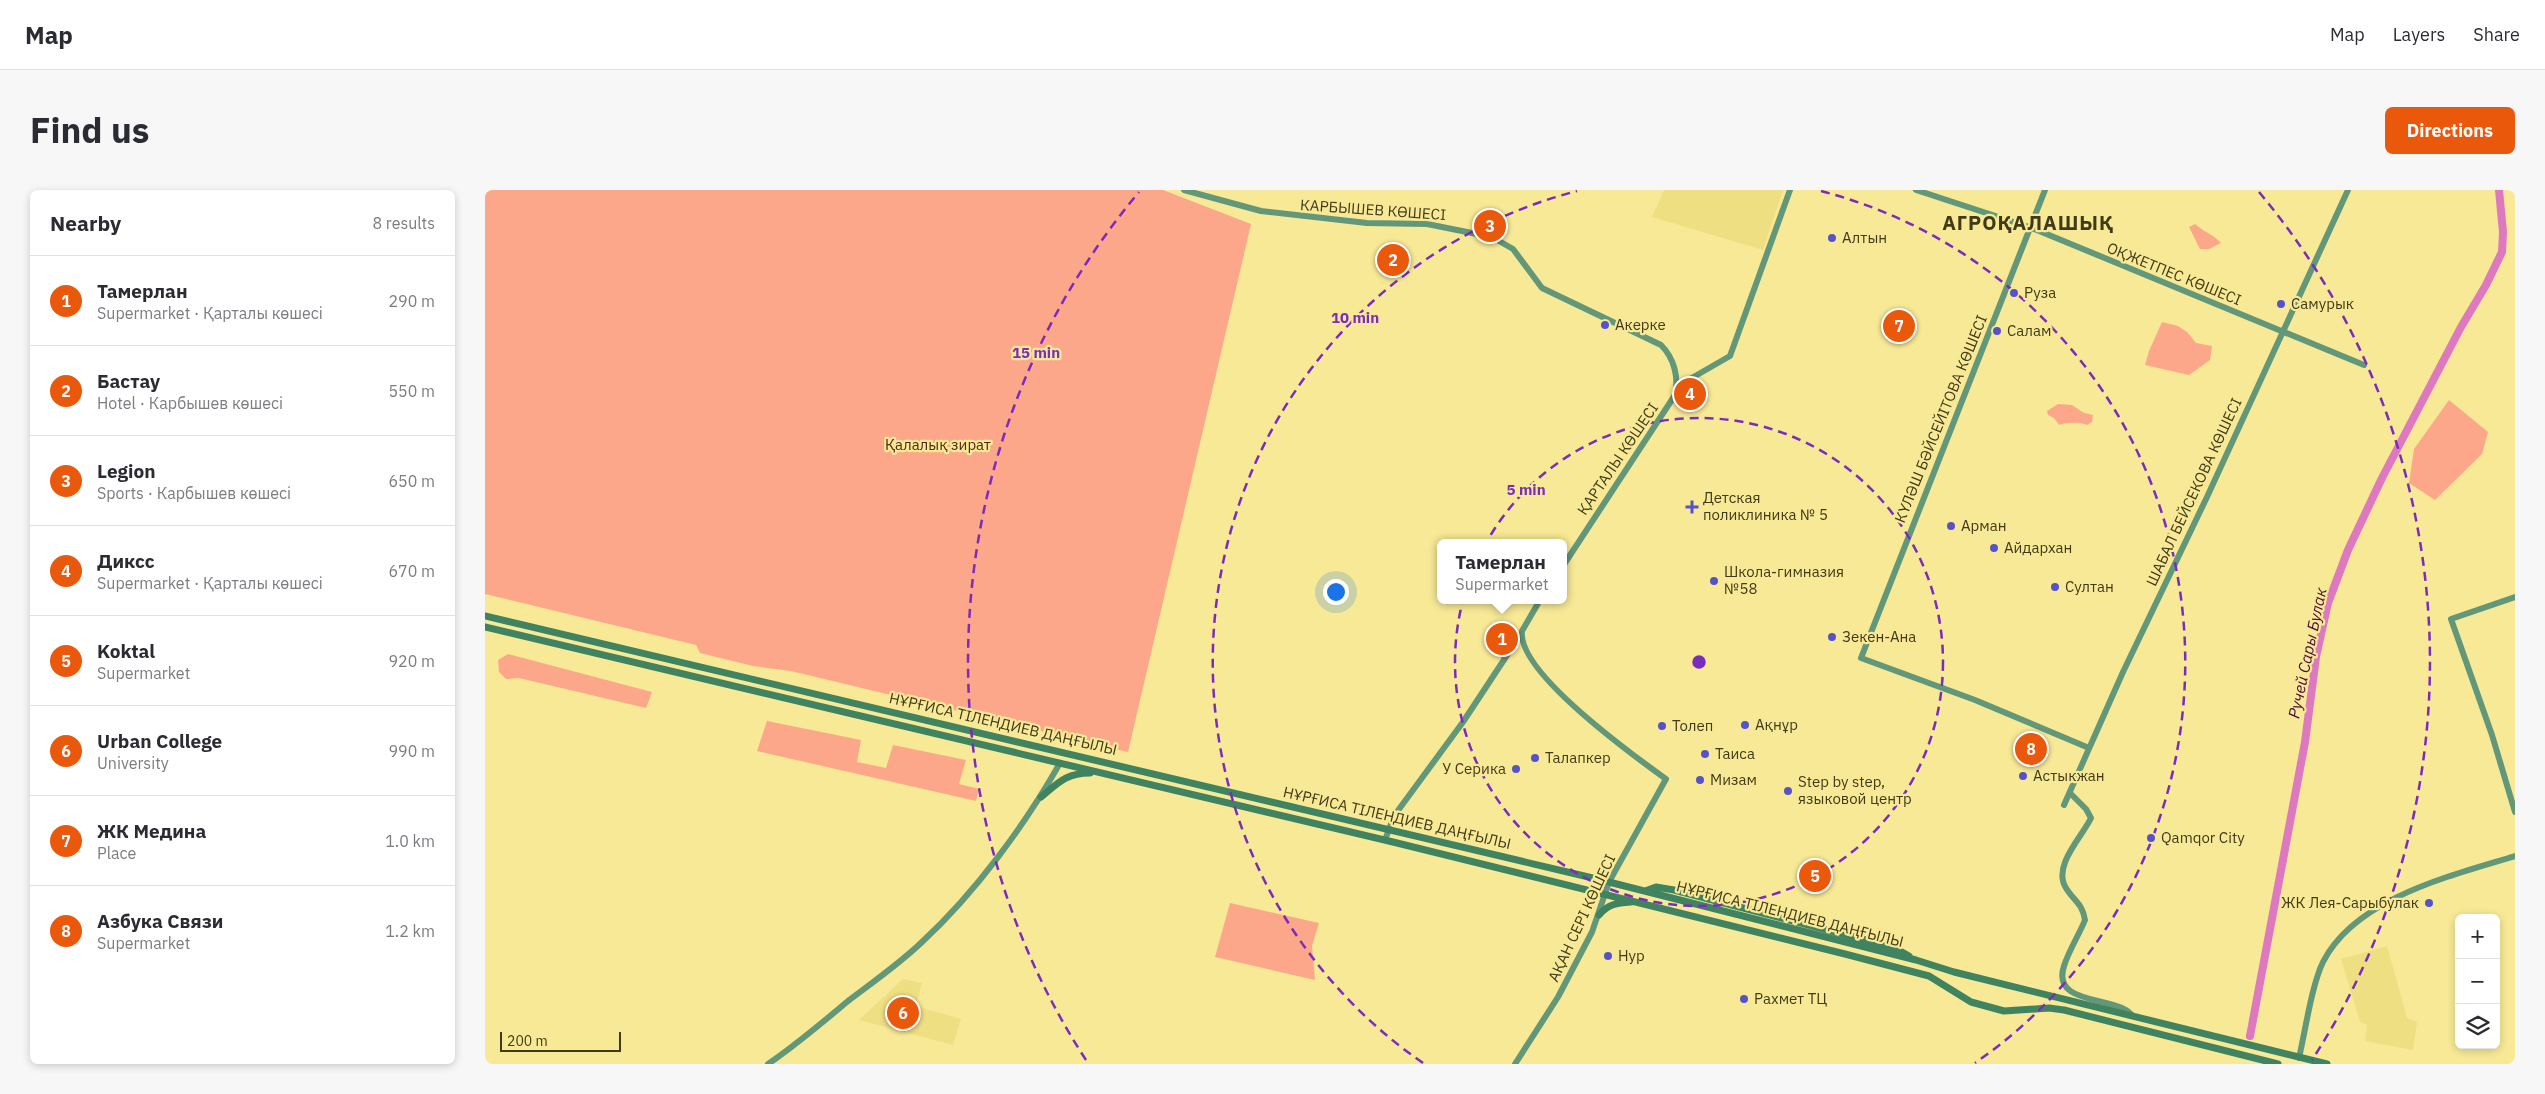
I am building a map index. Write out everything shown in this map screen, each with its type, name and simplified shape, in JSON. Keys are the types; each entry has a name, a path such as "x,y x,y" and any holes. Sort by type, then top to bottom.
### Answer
{"main road":[{"name":"НҰРҒИСА ТІЛЕНДИЕВ ДАҢҒЫЛЫ","path":"485,616 1609,882 2131,1014 2298,1061 2327,1064"},
{"name":"НҰРҒИСА ТІЛЕНДИЕВ ДАҢҒЫЛЫ","path":"485,627 1639,902 1929,976 1971,1002 2004,1011 2049,1008 2064,1010 2278,1064"},
{"path":"1041,797 1073,774 1102,773"},
{"path":"1644,891 1656,887 1688,893 1893,947 1916,960"},
{"path":"1688,893 1705,906"},
{"path":"1599,915 1605,907 1614,903 1639,902"},
{"path":"1785,939 1785,932 1789,928"},
{"path":"1929,976 1933,965"},
{"path":"2204,1044 2207,1034"}],"street":[{"name":"КАРБЫШЕВ КӨШЕСІ","path":"1184,190 1248,209 1276,214 1367,223 1427,224 1492,237 1513,249 1542,288 1661,345 1673,363 1677,386 1675,395"},
{"name":"ҚАРТАЛЫ КӨШЕСІ","path":"1567,560 1675,395 1691,379 1730,356 1733,352 1790,190"},
{"name":"ОҚЖЕТПЕС КӨШЕСІ","path":"1916,190 2032,228 2364,365"},
{"name":"КҮЛӘШ БӘЙСЕЙІТОВА КӨШЕСІ","path":"2045,190 2032,228 1937,459 1861,658 1975,700 2089,748"},
{"name":"ШАБАЛ БЕЙСЕКОВА КӨШЕСІ","path":"2064,805 2348,190"},
{"path":"2515,597 2451,619 2492,735 2515,812"},
{"path":"1385,840 1394,816 1463,722 1539,604"},
{"name":"АҚАН СЕРІ КӨШЕСІ","path":"1515,1064 1559,997 1599,915 1609,882 1667,779 1600,730 1559,693 1525,650 1521,634"},
{"path":"768,1064 923,942 956,908 1041,797 1060,763"},
{"path":"2070,793 2086,809 2091,818 2063,868 2063,883 2072,897 2080,903 2085,920 2064,966 2062,978 2069,990 2079,996 2124,1007 2131,1014"},
{"path":"2298,1061 2321,968 2336,943 2372,912 2402,894 2515,856"}],"shaded area":[{"path":"1664,190 1783,190 1763,250 1652,217"},
{"path":"2387,946 2407,1018 2417,1022 2413,1050 2365,1041 2367,1025 2360,1022 2341,959"},
{"path":"903,979 922,983 916,1006 961,1019 953,1045 859,1020"}],"green space":[{"name":"Қалалық зират","path":"485,190 1163,190 1251,224 1128,752 791,671 753,666 700,653 696,645 485,594"},
{"path":"2195,224 2221,243 2209,249 2200,249 2189,227"},
{"path":"2162,322 2178,326 2187,332 2196,343 2212,346 2210,360 2189,375 2145,365"},
{"path":"2449,400 2488,432 2482,454 2435,500 2409,483 2414,449"},
{"path":"2058,404 2072,405 2084,413 2093,415 2092,422 2087,425 2065,423 2059,425 2054,418 2048,415 2047,411"},
{"path":"508,654 652,692 646,708 519,678 506,679 499,672 498,660"},
{"path":"767,721 861,740 857,762 886,768 893,745 966,760 959,784 979,789 976,801 757,751"},
{"path":"1230,903 1319,923 1312,946 1315,980 1215,957"}],"waterway":[{"name":"Ручей Сары Булак","path":"2250,1036 2305,742 2316,657 2328,603 2348,550 2382,478 2502,252 2503,232 2499,190"}],"place":[{"name":"Legion","path":"1490,226"},
{"name":"Алтын","path":"1832,238"},
{"name":"Бастау","path":"1393,260"},
{"name":"Руза","path":"2014,293"},
{"name":"Самурык","path":"2281,304"},
{"name":"Акерке","path":"1605,325"},
{"name":"ЖК Медина","path":"1899,326"},
{"name":"Салам","path":"1997,331"},
{"name":"Диксс","path":"1690,394"},
{"name":"Детская поликлиника № 5","path":"1692,507"},
{"name":"Арман","path":"1951,526"},
{"name":"Айдархан","path":"1994,548"},
{"name":"Школа-гимназия №58","path":"1714,581"},
{"name":"Султан","path":"2055,587"},
{"name":"Зекен-Ана","path":"1832,637"},
{"name":"Тамерлан","path":"1502,639"},
{"name":"Ақнұр","path":"1745,725"},
{"name":"Толеп","path":"1662,726"},
{"name":"Азбука Связи","path":"2031,749"},
{"name":"Таиса","path":"1705,754"},
{"name":"Талапкер","path":"1535,758"},
{"name":"У Серика","path":"1516,769"},
{"name":"Астыкжан","path":"2023,776"},
{"name":"Мизам","path":"1700,780"},
{"name":"Step by step, языковой центр","path":"1788,791"},
{"name":"Qamqor City","path":"2151,838"},
{"name":"Koktal","path":"1815,876"},
{"name":"ЖК Лея-Сарыбулак","path":"2429,903"},
{"name":"Нур","path":"1608,956"},
{"name":"Рахмет ТЦ","path":"1744,999"},
{"name":"Urban College","path":"903,1013"}],"district":[{"name":"АГРОҚАЛАШЫҚ","path":"2028,223"}]}
